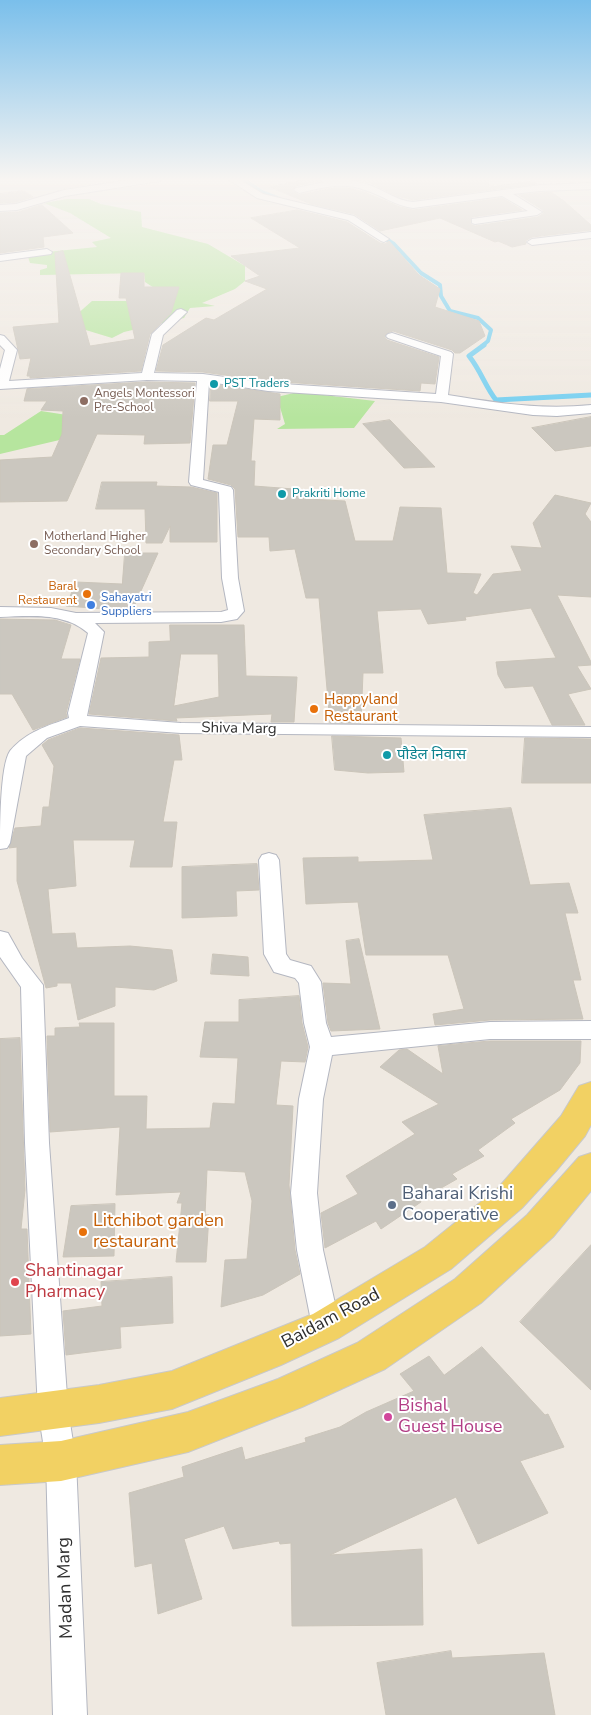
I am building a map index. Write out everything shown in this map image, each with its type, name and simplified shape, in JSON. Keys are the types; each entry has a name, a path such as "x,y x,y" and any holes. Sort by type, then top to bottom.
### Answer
{"main road":[{"name":"Baidam Road","path":"0,1417 172,1390 326,1326 438,1258 510,1198 544,1162 573,1126 591,1095"},
{"path":"0,1465 61,1460 188,1432 288,1394 371,1356 468,1291 540,1226 591,1167"}],"street":[{"path":"147,376 158,334 182,312"},
{"path":"392,336 447,354 441,398"},
{"path":"0,338 11,350 1,385 147,376 203,378 268,387 441,398 533,411 557,412 591,409"},
{"path":"0,612 44,612 76,618 232,616 236,611 230,578 226,490 196,482 203,378"},
{"path":"0,843 17,754 41,734 80,721 77,713 96,632 89,625 76,618"},
{"name":"Shiva Marg","path":"80,721 191,728 591,732"},
{"path":"269,860 275,954 282,966 303,972 310,982 315,1023 322,1047 311,1100 304,1193 310,1250 326,1326"},
{"name":"Madan Marg","path":"0,938 14,963 32,985 37,1143 53,1410 61,1460 70,1715"},
{"path":"322,1047 444,1033 512,1029 591,1030"}],"green space":[{"path":"28,258 232,258 245,266 245,281 235,289 202,303 215,306 190,308 184,318 124,332 112,338 66,324 92,301 174,301 145,282 144,273 40,275 40,270 47,268 47,265 30,263"},
{"path":"298,392 375,401 354,428 277,429 285,424 277,397"},
{"path":"41,411 67,415 68,438 0,454 0,435 4,435"}],"building":[{"path":"55,258 65,258 90,346 135,339 126,298 119,298 121,273 144,273 144,287 179,287 171,313 150,334 141,371 30,378 30,376 27,376 31,358 20,359 13,327 59,323"},
{"path":"234,258 404,258 419,275 440,289 435,307 479,321 485,336 460,353 455,353 452,350 393,331 387,333 384,336 387,340 439,357 435,384 421,383 420,391 268,381 203,372 156,371 163,345 206,318 214,320 267,289 245,281 260,276"},
{"path":"147,382 195,383 190,443 144,444 145,435 97,434 67,501 0,502 0,460 52,457 62,434 63,411 41,410 47,401 24,401 27,389"},
{"path":"211,384 280,394 280,420 254,419 251,461 255,461 254,486 307,490 307,499 345,501 355,541 393,541 400,507 441,508 447,573 481,574 473,593 477,595 493,574 522,571 511,546 542,548 533,523 555,495 591,503 585,514 591,522 591,597 557,595 591,662 591,665 577,666 591,689 568,694 585,725 552,725 533,686 505,688 498,675 496,662 556,658 531,608 465,617 466,620 428,624 421,609 377,611 383,673 363,673 361,723 330,723 319,598 306,598 295,549 270,551 269,537 238,537 235,489 231,485 208,479 213,445 227,445 238,401 210,401"},
{"path":"591,417 591,446 555,451 532,428"},
{"path":"390,420 435,467 404,468 363,424"},
{"path":"102,482 157,482 156,486 191,487 217,493 217,542 170,542 170,526 162,543 146,543 145,509 96,509"},
{"path":"125,553 158,553 132,611 66,606 76,582 122,584"},
{"path":"0,619 55,620 71,625 61,659 80,659 66,713 67,717 33,730 12,694 0,694"},
{"path":"170,625 244,625 246,676 297,677 294,722 271,722 272,714 176,718 177,721 89,714 101,658 149,657 149,642 170,641","holes":["181,654 218,654 219,697 174,706"]},
{"path":"80,728 179,735 182,760 174,760 163,822 177,822 172,867 130,867 135,840 73,840 76,886 48,889 52,934 75,933 77,948 130,946 172,950 177,981 154,990 115,987 115,1006 78,1020 71,983 57,983 57,986 46,988 17,881 17,847 9,848 15,828 41,826 43,807 49,807 54,766 42,745 48,740"},
{"path":"332,736 401,738 404,772 368,773 335,770"},
{"path":"525,738 591,739 591,783 522,783"},
{"path":"511,808 530,885 569,883 578,913 565,913 581,980 573,980 583,1019 490,1020 435,1025 433,1014 464,1009 448,955 366,955 358,902 306,904 303,858 358,857 358,862 433,860 424,815"},
{"path":"257,864 259,890 236,891 237,916 182,918 182,867"},
{"path":"359,939 380,1029 331,1031 328,1023 323,983 351,984 346,941"},
{"path":"213,954 248,957 249,976 211,974"},
{"path":"299,996 302,1023 308,1047 305,1062 281,1061 276,1105 293,1106 289,1185 295,1250 300,1274 263,1295 221,1307 225,1260 247,1259 252,1201 245,1172 207,1170 205,1215 209,1215 206,1262 176,1262 182,1203 177,1203 181,1192 116,1195 120,1127 50,1132 47,1036 55,1036 55,1028 80,1027 79,1023 114,1023 114,1096 147,1096 146,1129 210,1128 213,1103 235,1104 238,1058 200,1057 205,1022 239,1022 239,1000"},
{"path":"20,1038 25,1190 21,1229 27,1229 31,1334 0,1336 0,1039"},
{"path":"490,1041 581,1041 580,1063 560,1090 511,1119 515,1123 478,1150 484,1156 452,1174 457,1179 420,1200 421,1202 381,1229 376,1221 325,1248 321,1213 358,1194 346,1176 415,1134 402,1122 439,1104 380,1067 399,1050 407,1049 443,1074 438,1046"},
{"path":"115,1204 114,1256 63,1257 71,1206"},
{"path":"591,1245 591,1390 520,1322"},
{"path":"172,1277 173,1323 120,1327 121,1348 66,1355 63,1311 102,1306 101,1282"},
{"path":"482,1347 545,1415 548,1414 564,1447 520,1461 548,1513 478,1544 456,1497 330,1555 422,1549 423,1625 292,1626 291,1543 280,1544 279,1541 233,1549 224,1526 184,1539 202,1599 158,1614 152,1563 135,1567 129,1493 184,1477 182,1467 242,1447 245,1460 306,1442 305,1438 340,1427 366,1412 414,1391 400,1374 429,1356 444,1375"},
{"path":"451,1651 452,1658 544,1653 555,1715 386,1715 377,1663"}],"waterway":[{"path":"407,258 421,273 440,285 441,296 450,311 478,318 491,330 488,341 482,346"},
{"path":"484,345 469,356 496,400 591,395"}],"place":[{"name":"PST Traders","path":"214,384"},
{"name":"Angels Montessori Pre-School","path":"84,401"},
{"name":"Prakriti Home","path":"282,494"},
{"name":"Motherland Higher Secondary School","path":"34,544"},
{"name":"Baral Restaurent","path":"87,594"},
{"name":"Sahayatri Suppliers","path":"91,605"},
{"name":"Happyland Restaurant","path":"314,709"},
{"name":"पौडेल निवास","path":"387,755"},
{"name":"Baharai Krishi Cooperative","path":"392,1205"},
{"name":"Litchibot garden restaurant","path":"83,1232"},
{"name":"Shantinagar Pharmacy","path":"15,1282"},
{"name":"Bishal Guest House","path":"388,1417"}]}
